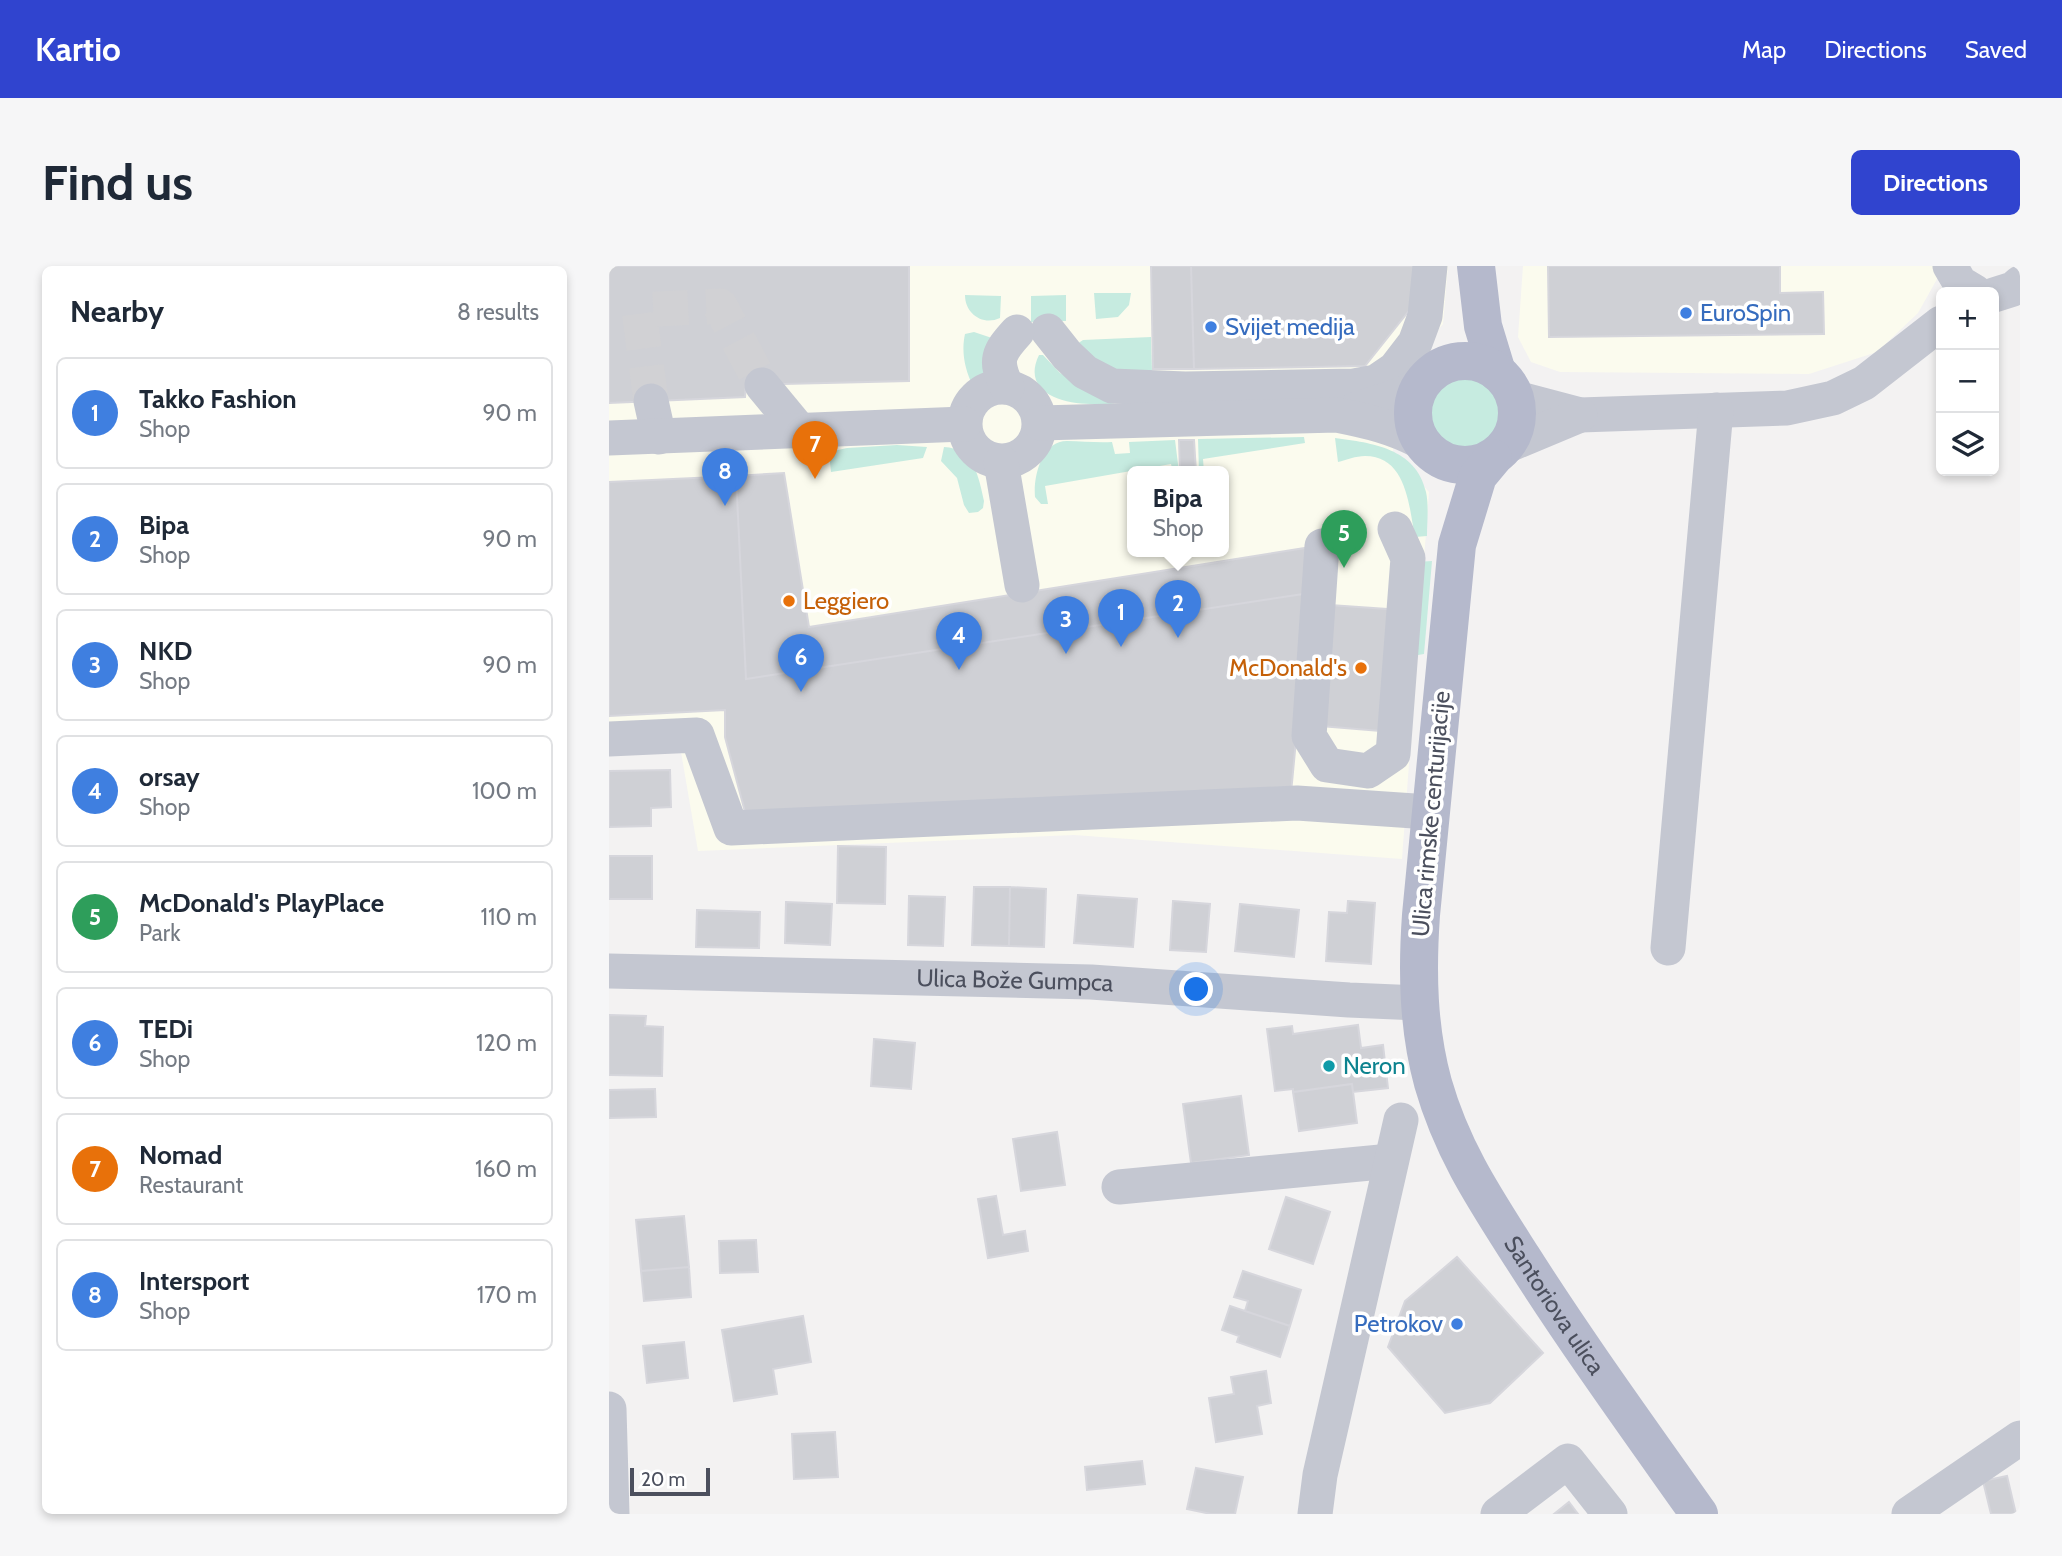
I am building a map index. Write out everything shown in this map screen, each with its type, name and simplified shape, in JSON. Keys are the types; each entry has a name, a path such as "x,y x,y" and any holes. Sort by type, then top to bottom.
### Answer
{"main road":[{"path":"1476,270 1483,326 1518,414 1515,431 1499,452 1478,464 1462,466 1446,462 1426,448 1415,427 1413,411 1416,395 1449,352 1460,329 1476,270"},
{"path":"1430,375 1451,362 1467,361 1483,364 1507,385"},
{"name":"Ulica rimske centurijacije","path":"1426,448 1442,476 1457,545"},
{"name":"Ulica rimske centurijacije","path":"1433,1083 1419,1003 1419,948 1429,812 1457,545 1478,476 1499,452"},
{"name":"Santoriova ulica","path":"1433,1083 1459,1154 1474,1181 1568,1329 1699,1514"}],"street":[{"path":"1007,387 997,368 1002,349 1033,332 1067,355 1084,372 1112,386 1185,389 1354,386 1376,382 1395,369 1415,343 1425,316 1430,266"},
{"path":"1999,293 2013,289 2020,283"},
{"path":"1499,452 1580,415 1787,408 1833,398 1864,383 1936,311"},
{"path":"1040,423 1337,415 1401,395 1430,375"},
{"path":"762,384 800,432"},
{"path":"1507,385 1580,415"},
{"path":"1007,387 1026,395 1038,412 1040,423 1033,446 1013,460 1001,462 979,454 966,436 964,424 966,413 978,395 987,390 1007,387"},
{"path":"651,401 659,436"},
{"path":"1668,948 1716,410"},
{"path":"1337,415 1399,430 1426,448"},
{"path":"609,438 964,424"},
{"path":"1001,462 1021,584"},
{"path":"1322,546 1309,736 1328,765 1367,771 1392,754 1408,558 1395,529"},
{"path":"609,739 697,735 730,828 1297,803 1429,812"},
{"name":"Ulica Bože Gumpca","path":"609,971 1091,982 1419,1003"},
{"path":"1315,1514 1320,1475 1401,1120"},
{"path":"1119,1187 1391,1161"},
{"path":"609,1409 613,1514"},
{"path":"1909,1514 2020,1438"},
{"path":"1498,1514 1568,1461 1610,1514"}],"shaded area":[{"path":"609,266 1448,266 1443,324 1397,379 1393,453 1429,492 1402,859 1074,835 698,851 681,752 609,756"},
{"path":"1523,266 1941,266 1942,270 1918,313 1877,352 1809,374 1560,372 1531,362 1518,337"}],"green space":[{"path":"1094,293 1131,293 1129,305 1118,317 1096,319"},
{"path":"965,295 1001,296 1000,318 987,320 976,317 968,308"},
{"path":"1066,295 1066,321 1031,322 1031,296"},
{"path":"974,332 992,338 979,386 973,386 964,354 965,334"},
{"path":"1151,337 1152,371 1111,372 1077,344 1083,340"},
{"path":"1039,355 1043,355 1060,373 1117,402 1068,402 1047,393 1035,378"},
{"path":"1467,361 1482,364 1497,372 1516,414 1513,430 1463,464 1442,456 1426,443 1417,428 1414,411 1418,394 1428,379 1444,367"},
{"path":"1304,437 1305,443 1203,459 1204,466 1199,466 1198,439"},
{"path":"1335,438 1391,450 1413,466 1421,477 1426,492 1427,536 1415,537 1408,498 1398,474 1390,464 1379,458 1365,456 1338,462"},
{"path":"1175,440 1178,466 1127,466 1127,472 1045,486 1048,504 1041,504 1035,497 1038,470 1045,453 1051,447 1067,441 1112,442 1115,454 1130,453 1129,442"},
{"path":"897,445 927,447 923,458 831,472 829,452 847,448"},
{"path":"944,447 954,449 969,458 980,483 984,501 983,508 978,512 969,513 964,505 957,478 941,461"},
{"path":"1432,561 1424,654 1418,655 1416,562"}],"building":[{"path":"609,266 909,266 909,381 746,385 745,397 609,403"},
{"path":"1151,266 1191,266 1194,369 1153,369"},
{"path":"1191,266 1418,266 1416,302 1365,366 1194,369"},
{"name":"EuroSpin","path":"1548,266 1780,266 1780,293 1823,292 1824,334 1549,337"},
{"path":"1179,440 1194,440 1196,466 1180,466"},
{"path":"784,473 809,627 1305,548 1310,593 746,679 736,476"},
{"path":"736,476 746,679 1310,593 1291,793 745,812 725,737 725,710 609,716 609,482"},
{"name":"McDonald's","path":"1330,605 1401,610 1392,732 1321,726"},
{"path":"670,770 671,807 651,808 651,826 609,827 609,771"},
{"path":"838,846 886,847 885,904 837,903"},
{"path":"609,856 652,856 652,899 609,899"},
{"path":"974,887 1010,887 1009,946 972,945"},
{"path":"1010,887 1046,889 1044,947 1009,946"},
{"path":"1078,895 1137,899 1133,947 1074,943"},
{"path":"909,896 945,897 943,946 908,945"},
{"path":"1173,901 1210,904 1206,952 1170,950"},
{"path":"1348,901 1375,903 1371,964 1326,961 1329,912 1347,913"},
{"path":"786,902 832,904 830,945 785,943"},
{"path":"1240,904 1299,910 1294,957 1235,951"},
{"path":"697,910 760,912 759,948 696,947"},
{"path":"609,1015 646,1016 645,1026 663,1027 662,1076 609,1075"},
{"name":"Neron","path":"1358,1025 1361,1048 1383,1045 1388,1088 1353,1092 1352,1084 1293,1092 1293,1089 1275,1091 1267,1029 1292,1026 1293,1034"},
{"path":"874,1039 915,1043 911,1089 871,1086"},
{"path":"1352,1084 1357,1123 1299,1131 1293,1092"},
{"path":"655,1089 656,1117 609,1118 609,1090"},
{"path":"1241,1096 1249,1155 1191,1163 1183,1104"},
{"path":"1057,1132 1065,1185 1021,1191 1013,1139"},
{"path":"996,1196 1003,1235 1025,1231 1028,1251 988,1258 978,1199"},
{"path":"1286,1197 1330,1212 1313,1264 1269,1249"},
{"path":"684,1216 689,1267 641,1271 636,1220"},
{"path":"756,1240 758,1272 720,1273 719,1241"},
{"name":"Petrokov","path":"1457,1257 1543,1353 1490,1403 1445,1413 1388,1347 1405,1301"},
{"path":"689,1267 691,1297 644,1301 641,1271"},
{"path":"1243,1271 1301,1290 1290,1326 1245,1311 1248,1301 1234,1297"},
{"path":"1230,1306 1290,1326 1280,1357 1237,1342 1239,1336 1222,1330"},
{"path":"803,1316 811,1362 773,1369 777,1394 734,1401 722,1330"},
{"path":"684,1342 688,1378 647,1383 643,1346"},
{"path":"1266,1371 1271,1403 1257,1406 1262,1434 1216,1442 1209,1398 1234,1394 1231,1377"},
{"path":"835,1432 838,1477 794,1479 792,1434"},
{"path":"1142,1461 1145,1484 1087,1490 1085,1467"},
{"path":"1196,1468 1243,1477 1235,1514 1211,1514 1187,1509"},
{"path":"2007,1476 2016,1514 1991,1514 1983,1481"},
{"path":"1569,1502 1578,1514 1554,1514"}],"tunnel":[{"path":"651,401 639,310 720,306 762,385"}],"place":[{"name":"EuroSpin","path":"1686,313"},
{"name":"Svijet medija","path":"1211,327"},
{"name":"Nomad","path":"815,479"},
{"name":"Intersport","path":"725,506"},
{"name":"McDonald's PlayPlace","path":"1344,568"},
{"name":"Leggiero","path":"789,601"},
{"name":"Bipa","path":"1178,638"},
{"name":"Takko Fashion","path":"1121,647"},
{"name":"NKD","path":"1066,654"},
{"name":"McDonald's","path":"1361,668"},
{"name":"orsay","path":"959,670"},
{"name":"TEDi","path":"801,692"},
{"name":"Neron","path":"1329,1066"},
{"name":"Petrokov","path":"1457,1324"}]}
